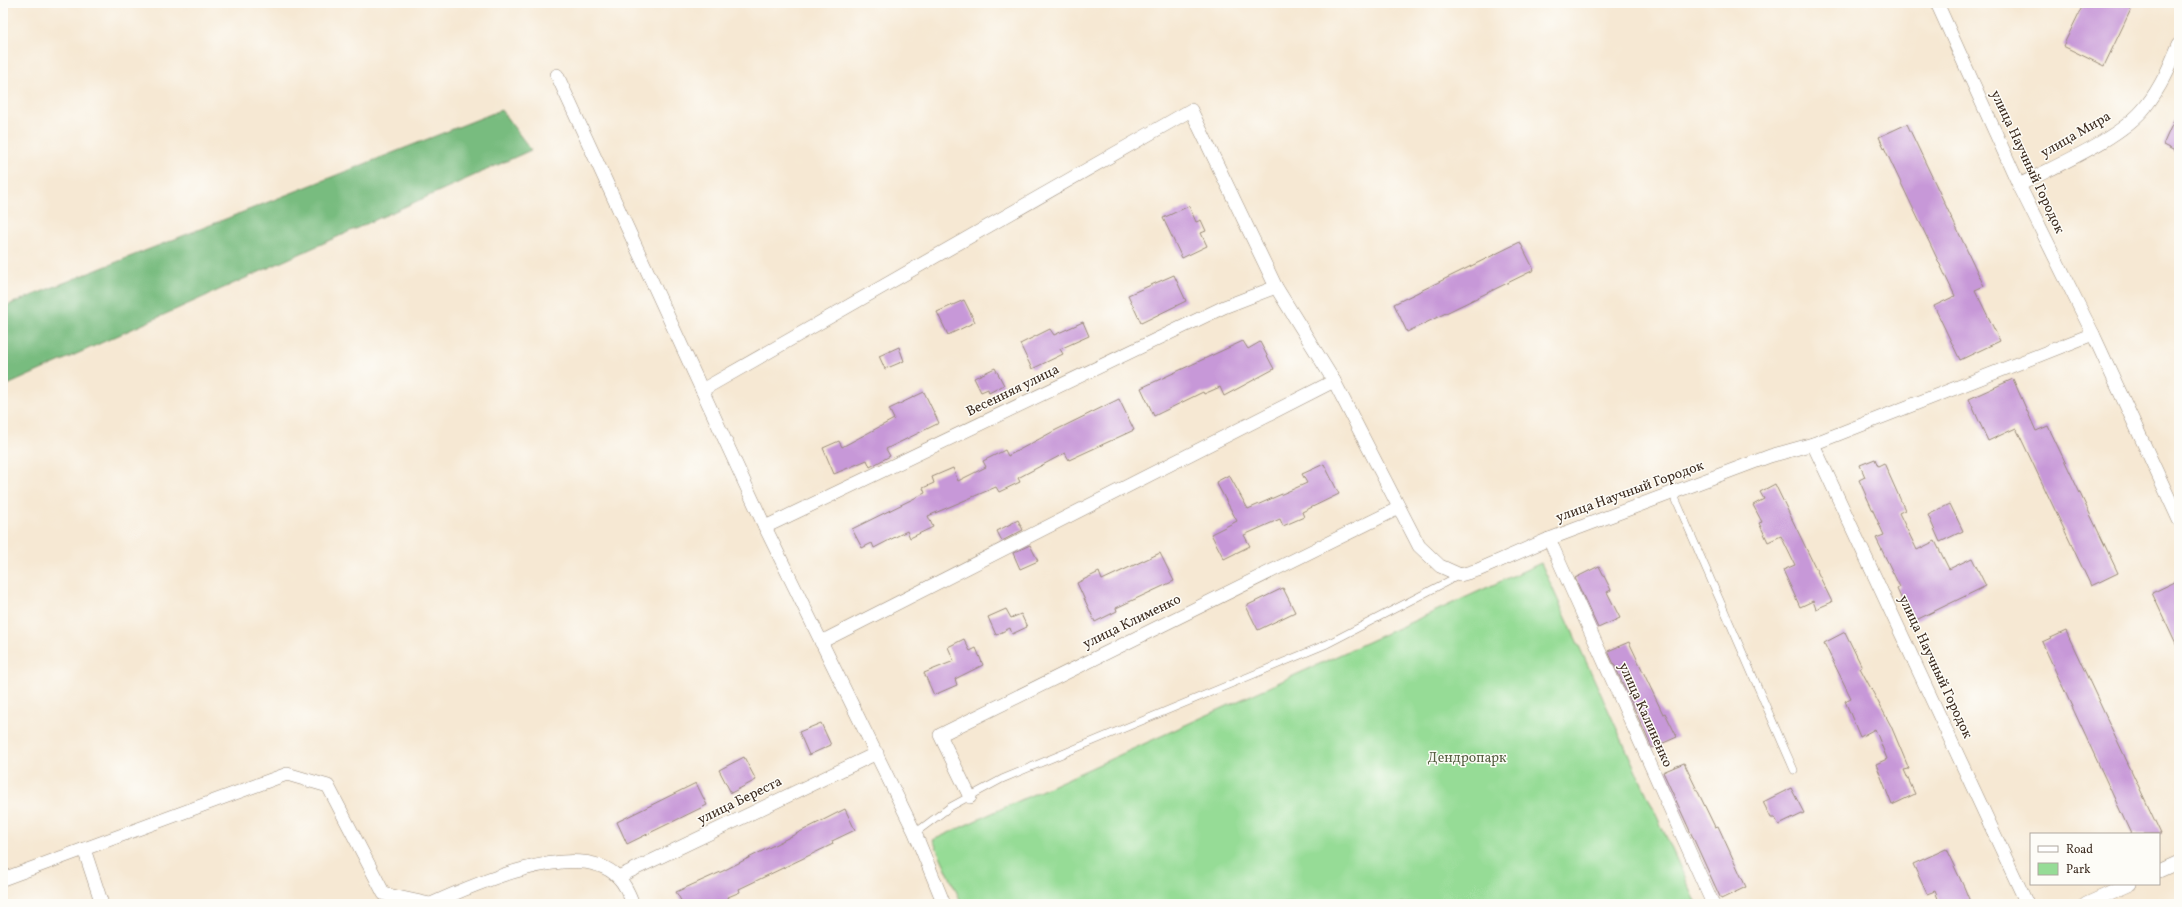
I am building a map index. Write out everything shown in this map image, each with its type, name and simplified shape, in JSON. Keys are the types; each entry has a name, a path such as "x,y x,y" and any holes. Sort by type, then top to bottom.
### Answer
{"street":[{"name":"улица Научный Городок","path":"1937,3 2019,185 2093,334 2179,520"},
{"name":"улица Мира","path":"2019,185 2113,136 2146,108 2165,79 2179,44"},
{"path":"557,75 765,527 877,753 914,833 944,904"},
{"path":"702,390 1191,110 1276,288 1334,381 1419,546 1440,566 1460,575"},
{"name":"Весенняя улица","path":"765,527 1224,308 1276,288"},
{"name":"улица Научный Городок","path":"1460,575 1478,570 1549,539 1674,494 1770,456 1814,444 2093,334"},
{"path":"821,642 1334,381"},
{"name":"улица Научный Городок","path":"1814,444 2027,904"},
{"name":"улица Клименко","path":"970,797 940,735 1399,508"},
{"name":"улица Калиненко","path":"1549,539 1713,904"},
{"name":"улица Береста","path":"618,877 877,753"},
{"path":"3,880 287,774 328,786 384,894 431,904 477,883 526,867 568,862 598,866 618,877 633,904"},
{"path":"84,849 102,904"},
{"path":"2160,871 2179,862"},
{"path":"2086,904 2128,885"}],"lane":[{"path":"1674,494 1794,770"},
{"path":"914,833 950,807 1002,779 1327,644 1460,575"}],"green space":[{"path":"501,110 531,150 3,387 3,307"},
{"name":"Дендропарк","path":"1541,563 1697,904 962,904 933,840"}],"building":[{"path":"2084,3 2134,3 2104,66 2063,46"},
{"path":"2179,109 2179,153 2163,145"},
{"path":"1907,124 1984,286 1975,290 2000,341 1960,360 1934,306 1955,296 1879,137"},
{"path":"1189,206 1196,222 1201,220 1206,231 1201,233 1207,246 1182,258 1163,218"},
{"path":"1520,242 1534,270 1407,332 1394,304"},
{"path":"1174,275 1186,301 1141,323 1128,295"},
{"path":"964,300 975,322 948,335 937,312"},
{"path":"1083,322 1089,336 1060,349 1063,354 1032,369 1020,344 1050,329 1054,335"},
{"path":"1243,341 1248,349 1260,342 1274,369 1224,396 1220,387 1204,394 1203,392 1154,416 1141,388"},
{"path":"899,347 904,361 885,369 879,356"},
{"path":"995,368 1004,385 989,393 988,389 981,392 974,378"},
{"path":"2013,379 2036,431 2048,426 2118,573 2091,586 2016,428 1988,441 1969,399"},
{"path":"924,392 939,423 886,449 890,456 870,467 867,460 834,474 823,448 839,441 842,447 894,419 889,409"},
{"path":"1119,399 1134,430 1069,460 1065,453 1018,478 1020,482 999,492 996,487 928,516 933,527 910,538 907,531 874,548 872,543 862,548 852,529 925,493 923,488 934,483 932,477 953,468 958,481 986,467 983,461 1005,450 1008,456 1054,431"},
{"path":"1875,459 1878,466 1884,463 1905,510 1899,513 1917,550 1935,541 1949,569 1972,558 1986,586 1912,622 1897,589 1900,587 1876,538 1884,535 1859,480 1865,477 1860,465"},
{"path":"1324,464 1339,494 1302,512 1304,517 1283,526 1280,519 1244,535 1250,546 1224,559 1211,534 1237,521 1216,482 1229,475 1248,509 1307,483 1302,474"},
{"path":"1775,484 1832,602 1816,609 1813,601 1800,607 1783,570 1795,565 1781,536 1768,542 1759,523 1762,522 1753,505 1764,499 1760,492"},
{"path":"1950,504 1963,531 1940,542 1928,515"},
{"path":"1018,520 1023,530 1002,541 997,531"},
{"path":"1030,545 1038,561 1020,569 1013,553"},
{"path":"1160,553 1174,581 1116,608 1117,611 1095,622 1077,583 1099,572 1102,580"},
{"path":"1599,566 1611,590 1607,592 1620,618 1598,628 1575,578"},
{"path":"2175,582 2179,590 2179,651 2152,593"},
{"path":"1283,588 1295,612 1258,630 1246,606"},
{"path":"1006,609 1011,618 1021,614 1027,627 1012,634 1010,628 996,635 988,617"},
{"path":"2066,631 2161,834 2131,833 2042,642"},
{"path":"1845,632 1862,667 1860,668 1891,726 1909,769 1904,770 1915,794 1892,805 1876,764 1887,759 1875,729 1860,737 1845,701 1851,698 1824,643"},
{"path":"964,639 970,651 976,648 983,665 955,679 957,685 934,695 924,673 954,661 948,647"},
{"path":"1629,642 1663,714 1665,713 1677,737 1652,748 1608,651"},
{"path":"821,723 831,745 809,755 799,732"},
{"path":"744,757 756,780 731,793 719,770"},
{"path":"1684,763 1715,827 1718,826 1746,887 1721,899 1663,772"},
{"path":"696,783 707,805 627,844 617,822"},
{"path":"1791,788 1804,813 1779,825 1775,818 1771,818 1763,802"},
{"path":"845,809 855,830 832,841 833,844 739,889 740,892 728,897 731,904 683,904 676,892 723,871"},
{"path":"1946,849 1971,904 1940,904 1935,891 1927,894 1913,864"}]}
